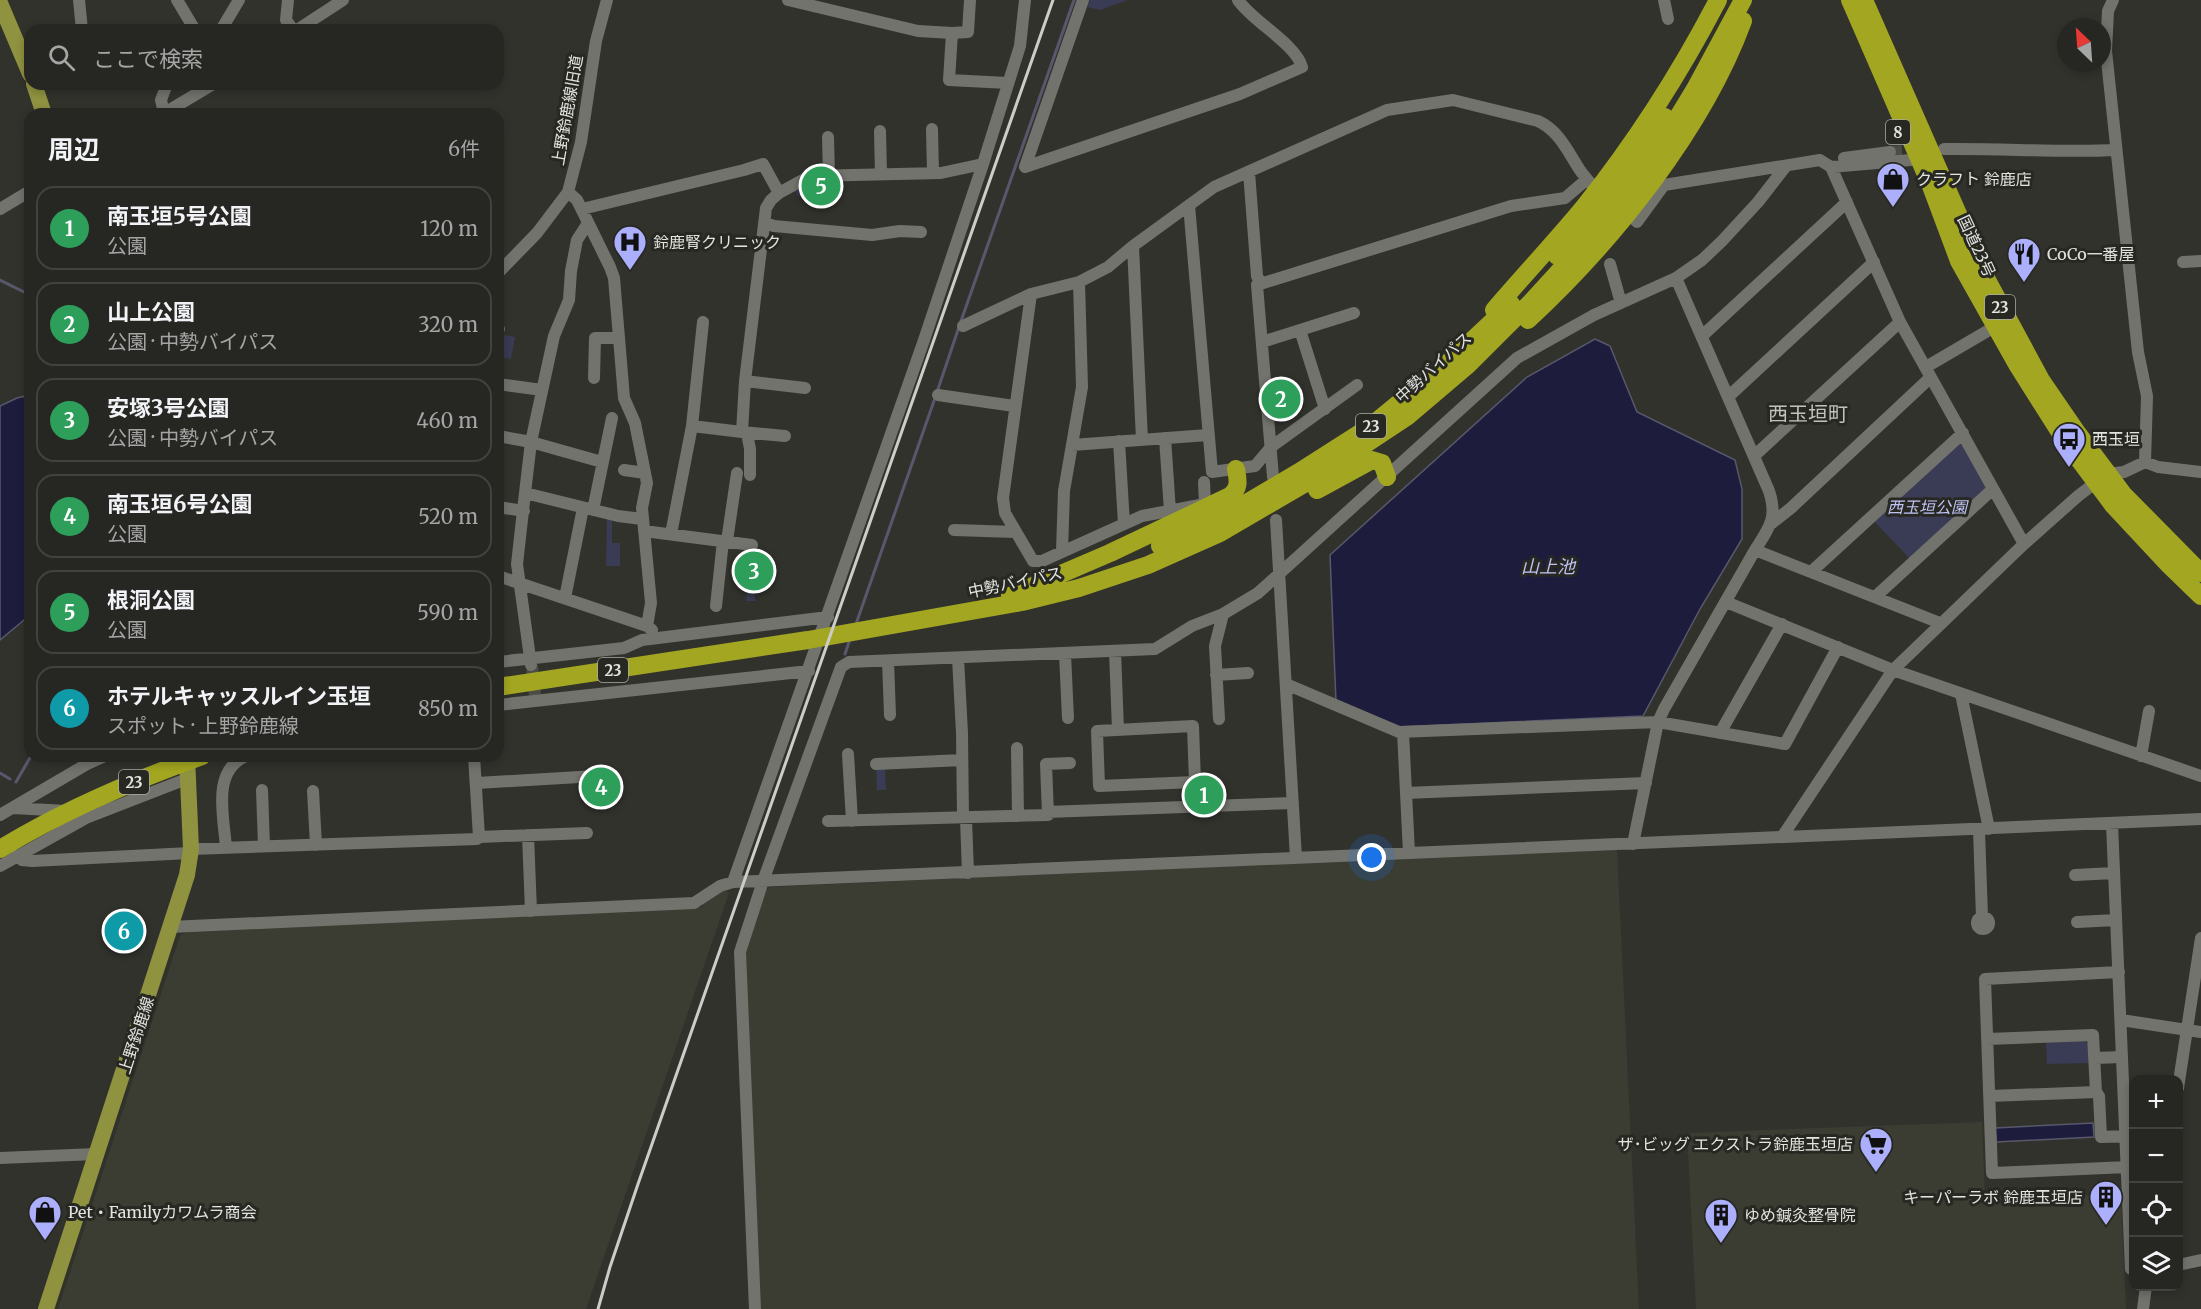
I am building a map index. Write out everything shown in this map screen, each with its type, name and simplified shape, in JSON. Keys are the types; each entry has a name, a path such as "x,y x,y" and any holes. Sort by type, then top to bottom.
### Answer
{"highway":[{"path":"1459,363 1630,146 1658,104 1718,0"},
{"name":"中勢バイパス","path":"1691,87 1735,0"},
{"name":"中勢バイパス","path":"504,686 808,640 1022,602 1078,588 1165,558 1220,533 1316,477 1408,416 1586,224 1691,87 1743,0"},
{"path":"1459,363 1524,324 1575,274 1616,227 1670,158 1719,77 1731,54 1751,0"},
{"name":"国道23号","path":"1850,0 1931,186 1959,261 2044,408 2102,478 2123,494 2201,573"},
{"name":"国道23号","path":"1864,0 1936,147 1987,280 2022,349 2102,478 2113,505 2201,596"},
{"name":"中勢バイパス","path":"948,616 1076,581 1142,556 1221,518 1371,426 1459,363"},
{"path":"1165,558 1262,523 1372,460 1382,463 1387,477"},
{"path":"998,602 1110,553 1230,496 1237,491 1239,484 1236,469"},
{"name":"23","path":"8,852 68,811 91,799 191,763"}],"main road":[{"name":"8","path":"1841,0 1911,160 1959,261"},
{"path":"0,3 24,46"},
{"path":"36,90 42,108"},
{"name":"上野鈴鹿線","path":"46,1309 187,875 191,851 191,763"}],"street":[{"path":"79,0 81,24"},
{"path":"177,0 191,24"},
{"path":"225,24 239,0"},
{"path":"288,0 286,20 290,24"},
{"path":"305,24 343,0"},
{"name":"上野鈴鹿線旧道","path":"504,263 537,233 568,192 581,142 596,41 607,0"},
{"path":"788,0 918,31 952,33 968,32 970,0"},
{"path":"733,882 828,617 983,164 1020,46 1025,0"},
{"path":"1083,0 1024,167 1240,94 1302,67 1297,55 1251,15 1238,0"},
{"path":"1664,0 1668,20"},
{"path":"2113,0 2108,11 2105,39 2138,352 2147,396 2145,462"},
{"path":"952,33 949,80 1008,83"},
{"path":"162,108 161,100 165,90"},
{"path":"173,108 203,90"},
{"path":"963,326 1031,294 1079,282 1108,267 1214,187 1387,110 1453,100 1485,109 1508,112 1546,125 1570,152 1590,184 1565,198 1511,206 1257,285 1273,477"},
{"path":"932,129 933,173"},
{"path":"880,131 881,174"},
{"path":"828,137 829,176"},
{"path":"1936,147 1942,141 1986,142 2005,148 2069,152 2116,150"},
{"path":"1632,217 1637,222 1664,185 1820,160 1890,152"},
{"path":"1820,160 1832,167 1911,160"},
{"path":"582,209 763,164 779,193"},
{"path":"716,606 725,541 750,449 744,432 745,381 766,208 779,193 810,176 941,173 983,164"},
{"path":"754,1309 740,952 763,881 841,667 849,662 1155,649 1192,626 1223,614 1258,593 1280,574 1517,358 1594,315 1676,278 1702,260 1758,202 1786,166"},
{"path":"1832,167 1900,322 2024,544"},
{"path":"1249,172 1257,276 1261,284"},
{"path":"568,192 577,200 582,209 614,278 624,398 635,423 647,483 642,508 651,603 647,626"},
{"path":"0,209 24,195"},
{"path":"1702,336 1847,202"},
{"path":"1189,205 1212,472 1255,466 1271,447 1357,385"},
{"path":"531,662 517,564 531,442 554,336 569,300 571,271 577,240 588,223"},
{"path":"765,223 774,226 872,236 900,231 921,232"},
{"path":"1133,246 1142,440"},
{"path":"2182,262 2201,261"},
{"path":"1728,397 1874,262"},
{"path":"1610,264 1621,303"},
{"path":"1676,278 1774,506 1772,523"},
{"path":"1062,551 1064,491 1082,387 1079,282"},
{"path":"1031,294 1003,498 1005,513 1033,561 1042,561 1142,516 1205,504 1204,482"},
{"path":"1262,342 1354,313"},
{"path":"671,534 692,426 703,322"},
{"path":"1754,456 1900,322"},
{"path":"1633,844 1658,722 1772,523 1791,508 1929,372 1996,326"},
{"path":"1300,330 1325,409"},
{"path":"594,378 595,338 619,338"},
{"path":"745,381 805,388"},
{"path":"504,385 542,390"},
{"path":"938,394 1014,406"},
{"path":"565,598 612,418"},
{"path":"692,426 785,436"},
{"path":"1811,572 1962,433"},
{"path":"1072,445 1208,435"},
{"path":"504,437 531,442 602,462"},
{"path":"1165,438 1170,511"},
{"path":"1119,441 1124,524"},
{"path":"1782,837 1893,670 1940,623 2078,496 2102,478 2124,472 2145,462 2158,467 2201,472"},
{"path":"624,470 645,473"},
{"path":"1875,597 1993,489"},
{"path":"525,493 618,516 671,534 752,545"},
{"path":"504,508 524,511"},
{"path":"1276,520 1296,858"},
{"path":"954,530 1015,532"},
{"path":"1755,550 1940,623"},
{"path":"504,578 647,626 658,634 659,639"},
{"path":"1726,602 1893,670 2201,776"},
{"path":"1219,719 1215,646 1223,614"},
{"path":"504,662 531,662 624,648 642,640 828,617"},
{"path":"1720,733 1782,624"},
{"path":"1286,684 1399,732 1658,722 1785,744 1838,647"},
{"path":"1115,651 1118,730"},
{"path":"1065,654 1068,718"},
{"path":"957,658 968,873"},
{"path":"888,661 890,715"},
{"path":"504,704 536,698 809,671"},
{"path":"1216,675 1248,673"},
{"path":"1961,694 1984,830 1982,917"},
{"path":"2141,756 2149,711"},
{"path":"1193,726 1194,782 1099,786 1097,731 1118,730 1193,726"},
{"path":"1403,732 1409,853"},
{"path":"1017,748 1018,816"},
{"path":"848,754 852,821"},
{"path":"876,764 962,760"},
{"path":"0,815 92,762"},
{"path":"226,848 222,788 230,766 236,762"},
{"path":"475,762 479,837"},
{"path":"0,866 8,852 136,797 191,763"},
{"path":"1047,812 1046,764 1070,763"},
{"path":"477,783 613,776"},
{"path":"1406,793 1646,783"},
{"path":"262,790 264,846"},
{"path":"313,791 316,845"},
{"path":"828,822 1047,815 1047,812 1293,803"},
{"path":"13,808 68,811"},
{"path":"170,927 694,903 720,886 733,882 2201,819"},
{"path":"2112,824 2130,1237"},
{"path":"8,852 22,860 32,861 264,846 587,833"},
{"path":"528,835 531,911"},
{"path":"2074,875 2114,873"},
{"path":"2077,922 2116,920"},
{"path":"2182,1075 2194,1031 2201,938"},
{"path":"2119,972 1985,978 1992,1173 2127,1167"},
{"path":"2121,1020 2194,1031"},
{"path":"1987,1039 2093,1035 2101,1137 2126,1136"},
{"path":"2095,1058 2122,1057"},
{"path":"1990,1096 2096,1092"},
{"path":"0,1158 96,1154"},
{"path":"2183,1264 2201,1260"},
{"path":"2143,1309 2145,1291"}],"shaded area":[{"path":"1617,850 1639,1309 759,1309 744,950 766,890 770,887"},
{"path":"723,889 729,893 586,1309 58,1309 180,936 189,930 702,907 704,901"},
{"path":"1982,1122 1985,1198 2121,1194 2126,1309 1696,1309 1687,1133"}],"green space":[{"path":"1090,0 1128,0 1100,10 1087,7"},
{"path":"839,180 841,197 797,196 796,192 790,192 812,181"},
{"path":"504,335 515,337 511,359 504,358"},
{"path":"1287,388 1292,405 1272,411 1271,394"},
{"name":"西玉垣公園","path":"1958,442 1964,443 1987,485 1985,491 1910,559 1873,520"},
{"path":"607,518 612,519 612,543 620,543 620,566 606,566"},
{"path":"751,549 759,549 760,569 755,591 756,601 746,601"},
{"path":"885,768 886,790 877,790 876,769"},
{"path":"615,781 615,792 587,793 586,782"},
{"path":"1215,785 1216,804 1193,805 1192,786"},
{"path":"2082,1039 2090,1046 2090,1063 2047,1064 2046,1041"}],"water":[{"name":"山上池","path":"1595,339 1610,346 1637,412 1735,460 1742,489 1742,539 1700,609 1643,716 1399,727 1336,702 1330,555 1527,377"},
{"path":"24,396 24,620 0,640 0,406"},
{"path":"2093,1123 2094,1137 1996,1142 1995,1128"}],"waterway":[{"path":"961,321 1074,0"},
{"path":"0,280 24,292"},
{"path":"937,392 959,327"},
{"path":"856,624 935,398"},
{"path":"845,654 850,639"},
{"path":"16,782 28,762"},
{"path":"0,773 10,779"}],"tunnel":[{"path":"1890,152 1922,150"},
{"path":"532,666 535,695"}],"railway":[{"path":"598,1309 638,1184 1053,0"}],"place":[{"name":"根洞公園","path":"821,186"},
{"name":"クラフト 鈴鹿店","path":"1893,208"},
{"name":"鈴鹿腎クリニック","path":"630,271"},
{"name":"CoCo一番屋","path":"2024,283"},
{"name":"山上公園","path":"1281,399"},
{"name":"西玉垣","path":"2069,468"},
{"name":"安塚3号公園","path":"754,571"},
{"name":"南玉垣6号公園","path":"601,787"},
{"name":"南玉垣5号公園","path":"1204,795"},
{"name":"ホテルキャッスルイン玉垣","path":"124,931"},
{"name":"ザ･ビッグ エクストラ鈴鹿玉垣店","path":"1876,1173"},
{"name":"キーパーラボ 鈴鹿玉垣店","path":"2106,1226"},
{"name":"Pet・Familyカワムラ商会","path":"45,1241"},
{"name":"ゆめ鍼灸整骨院","path":"1721,1244"}],"district":[{"name":"西玉垣町","path":"1808,413"}]}
